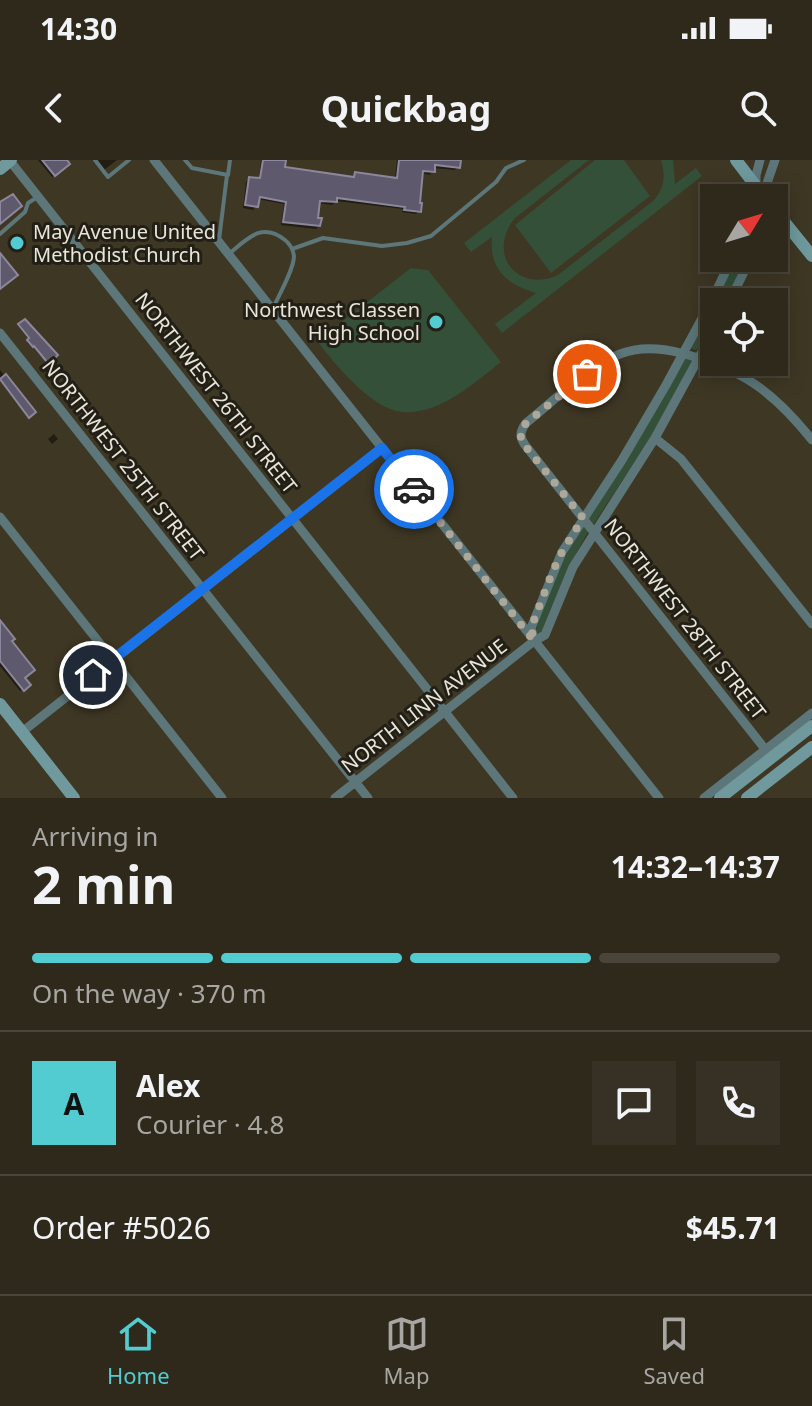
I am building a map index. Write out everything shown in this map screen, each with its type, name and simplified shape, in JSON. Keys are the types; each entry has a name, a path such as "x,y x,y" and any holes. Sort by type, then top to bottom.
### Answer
{"main road":[{"path":"0,169 10,160"},
{"path":"736,160 751,184"},
{"path":"788,226 812,256"},
{"path":"1,706 74,798"},
{"path":"720,798 812,727"},
{"path":"747,798 812,747"}],"street":[{"name":"NORTHWEST 26TH STREET","path":"10,160 513,798"},
{"path":"154,160 659,798"},
{"path":"756,184 760,160"},
{"path":"767,184 775,160"},
{"path":"534,641 531,628 562,552 666,385 725,272"},
{"name":"NORTHWEST 25TH STREET","path":"0,333 368,798"},
{"name":"NORTHWEST 28TH STREET","path":"682,354 643,348 607,360 526,423 520,433 522,442 765,749"},
{"path":"682,354 733,371 758,385 783,406 812,440"},
{"name":"NORTH LINN AVENUE","path":"335,798 545,635 573,567 655,438 699,358"},
{"path":"655,438 681,459 812,624"},
{"path":"22,732 382,448"},
{"path":"0,517 222,798"},
{"path":"704,798 812,713"}],"lane":[{"path":"95,160 108,177 129,160"},
{"path":"185,160 192,168 227,175"},
{"path":"219,242 230,160"},
{"path":"292,249 323,238 382,246 431,236 496,182 506,168 524,160"},
{"path":"0,234 38,196"},
{"path":"229,254 261,232 283,238 292,249 292,265 273,310"}],"green space":[{"path":"571,160 589,160 515,218 507,231 505,256 510,267 519,275 543,279 558,275 653,201 663,182 661,160 673,160 675,184 696,168 702,176 502,333 495,324 536,293 516,285 502,274 493,258 492,237 471,252 464,243"},
{"path":"595,160 624,160 650,196 551,273 515,225"},
{"path":"411,268 428,270 501,362 443,403 416,412 402,412 378,403 366,394 317,341"},
{"path":"728,272 739,272 731,288 719,288"},
{"path":"700,325 700,349 695,350 690,344"},
{"path":"685,358 693,360 652,435 593,525 589,514"},
{"path":"584,524 589,530 569,566 542,633 536,633 549,590"}],"building":[{"path":"42,160 67,160 70,164 55,176"},
{"path":"263,160 286,160 285,167 354,177 355,172 397,178 399,160 461,160 460,168 435,165 435,172 423,171 421,212 337,198 337,202 320,201 320,226 283,222 286,202 260,197 258,207 245,205 249,177 260,178"},
{"path":"13,194 22,206 0,224 0,202"},
{"path":"0,253 18,275 0,289"},
{"path":"25,319 58,355 53,360 47,362 27,340 29,338 18,324"},
{"path":"6,374 36,412 29,418 0,379"},
{"path":"0,620 35,670 25,678 31,685 24,691 0,661"}],"way so far":[{"path":"414,489 534,641 531,628 552,573 583,518 522,442 520,433 526,423 587,374"}],"place":[{"name":"May Avenue United Methodist Church","path":"17,243"},
{"name":"Northwest Classen High School","path":"436,322"}],"route":[{"path":"93,675 382,448 414,489"}]}
